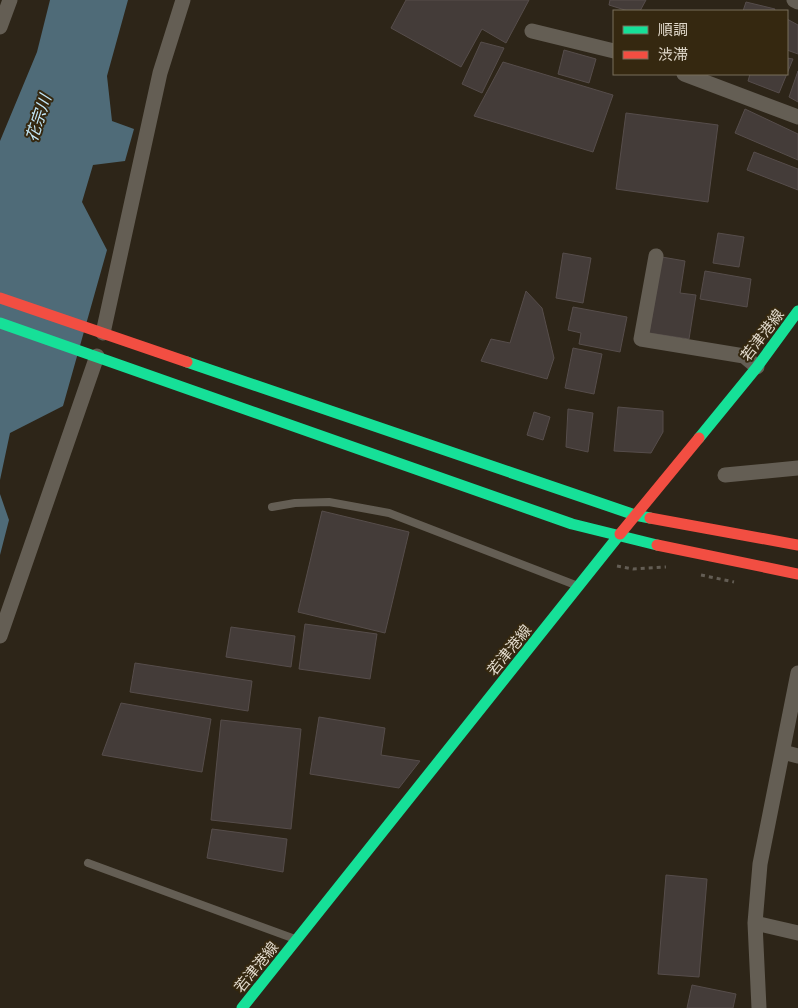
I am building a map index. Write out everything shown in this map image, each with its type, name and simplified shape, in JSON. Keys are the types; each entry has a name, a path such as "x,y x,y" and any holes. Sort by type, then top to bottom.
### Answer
{"street":[{"path":"0,27 10,0"},
{"path":"99,332 160,73 183,0"},
{"path":"794,0 798,2"},
{"path":"532,31 613,51"},
{"path":"687,75 798,117"},
{"path":"656,256 642,339 744,356 757,366"},
{"path":"0,298 635,515 798,545"},
{"name":"若津港線","path":"242,1008 621,535 635,515 757,366 798,311"},
{"path":"0,323 572,524 666,547 798,574"},
{"path":"0,636 92,355"},
{"path":"725,475 798,468"},
{"path":"759,1008 755,923 760,864 798,673"},
{"path":"782,752 798,756"},
{"path":"755,923 798,933"}],"lane":[{"path":"272,507 295,503 329,502 389,513 579,586"},
{"path":"88,863 297,940"}],"path":[{"path":"614,565 633,570 666,567 676,569"},
{"path":"695,574 742,583"}],"water":[{"name":"花宗川","path":"50,0 128,0 107,76 112,121 134,129 125,161 93,165 82,202 107,250 63,406 10,433 0,480 0,141 37,52"},
{"path":"0,494 9,520 0,555"}],"building":[{"path":"406,0 529,0 506,43 482,29 461,67 391,28"},
{"path":"610,0 646,0 641,10 625,10 609,5"},
{"path":"746,2 775,9 774,10 743,10"},
{"path":"788,20 798,25 798,54 788,50"},
{"path":"481,42 504,48 482,93 462,84"},
{"path":"564,50 596,59 589,83 558,74"},
{"path":"788,58 793,59 788,72"},
{"path":"503,62 613,95 593,152 474,116"},
{"path":"798,71 798,102 789,97"},
{"path":"750,75 787,75 779,93 748,81"},
{"path":"745,109 798,134 798,160 735,133"},
{"path":"626,113 718,125 708,202 616,189"},
{"path":"754,152 798,169 798,190 747,170"},
{"path":"718,233 744,237 739,267 713,263"},
{"path":"563,253 591,258 583,303 556,298"},
{"path":"662,257 685,261 680,293 696,295 689,339 649,333"},
{"path":"705,271 751,279 747,307 700,299"},
{"path":"526,291 542,308 554,358 547,379 481,361 491,339 510,343"},
{"path":"573,307 627,317 620,352 579,344 581,333 568,330"},
{"path":"573,348 602,354 594,394 565,388"},
{"path":"618,407 663,411 663,432 651,453 614,451"},
{"path":"568,409 593,413 588,452 566,447"},
{"path":"534,412 550,417 543,440 527,435"},
{"path":"322,511 409,532 385,633 298,612"},
{"path":"305,624 377,634 370,679 299,669"},
{"path":"231,627 295,636 291,667 226,657"},
{"path":"135,663 252,681 248,711 130,692"},
{"path":"121,703 211,719 202,772 102,755"},
{"path":"319,717 385,728 381,755 420,761 399,788 310,774"},
{"path":"221,720 301,729 291,829 211,820"},
{"path":"212,829 287,839 283,872 207,858"},
{"path":"666,875 707,879 699,977 658,974"},
{"path":"692,985 736,994 733,1008 687,1008"}],"traffic: fast":[{"path":"699,438 757,367 798,311"},
{"path":"0,323 572,524 657,545"},
{"path":"187,362 635,515 650,518"},
{"path":"242,1008 620,534"}],"traffic: jam":[{"path":"0,298 187,362"},
{"path":"620,534 699,438"},
{"path":"650,518 798,545"},
{"path":"657,545 798,574"}]}
